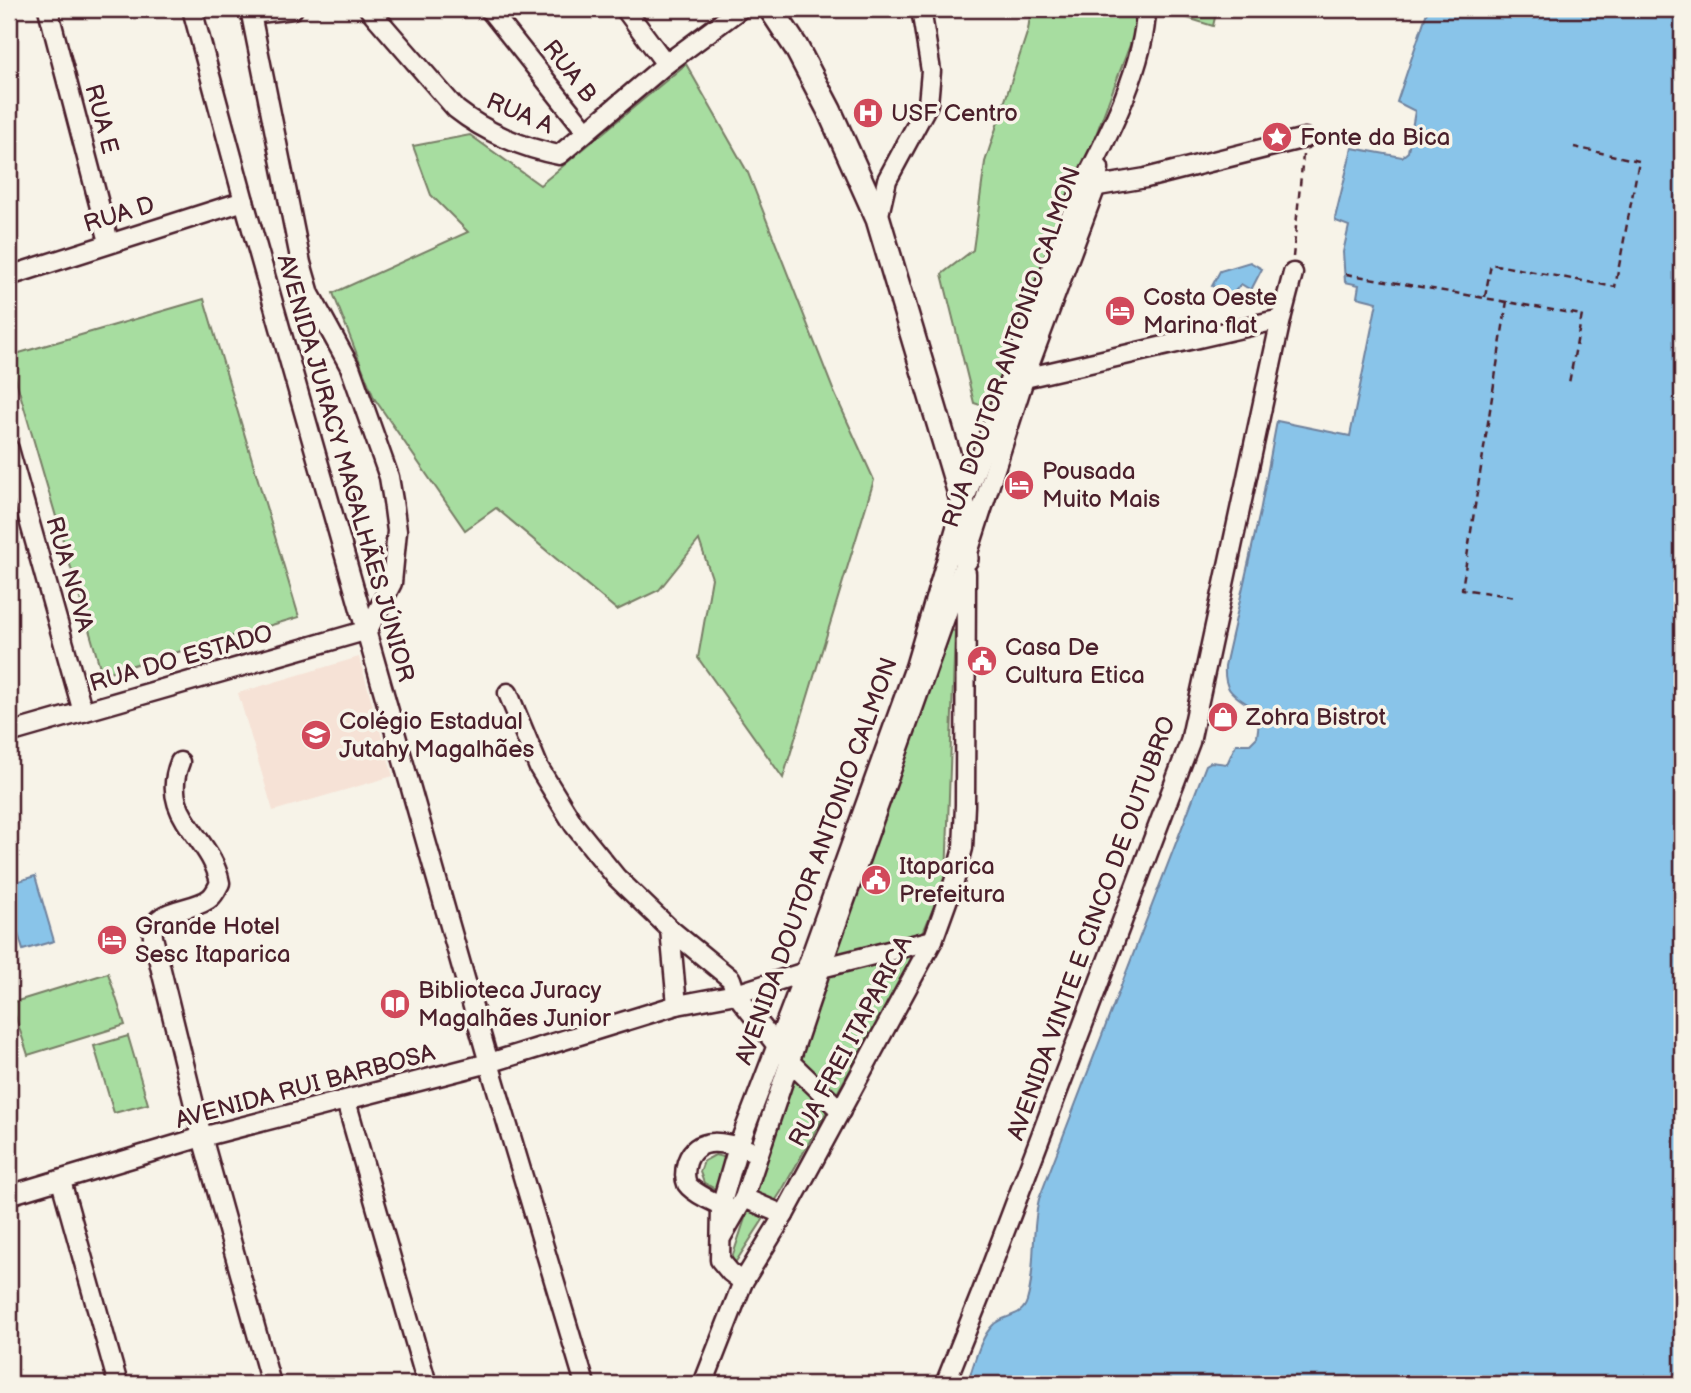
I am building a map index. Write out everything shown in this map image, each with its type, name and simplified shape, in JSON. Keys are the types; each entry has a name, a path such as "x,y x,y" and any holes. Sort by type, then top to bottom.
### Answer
{"main road":[{"path":"771,9 796,47 830,110 878,219 963,504 966,559"}],"street":[{"name":"RUA E","path":"48,9 109,242"},
{"name":"AVENIDA JURACY MAGALHÃES JÚNIOR","path":"192,9 489,1063 585,1384"},
{"path":"293,9 251,11 290,211 310,294 350,367 389,477 397,531 395,566 391,583 368,630"},
{"name":"RUA A","path":"369,9 456,109 518,144 559,155 666,64 740,9"},
{"name":"RUA B","path":"489,9 586,131"},
{"path":"625,9 666,64"},
{"path":"878,219 887,180 928,104 932,71 921,9"},
{"name":"RUA DOUTOR ANTONIO CALMON","path":"963,504 1017,380 1143,44 1146,9"},
{"path":"1089,188 1146,178 1305,138"},
{"name":"RUA D","path":"9,276 244,201"},
{"name":"AVENIDA VINTE E CINCO DE OUTUBRO","path":"945,1384 1190,742 1293,273"},
{"path":"1017,380 1281,319"},
{"name":"RUA DOUTOR ANTONIO CALMON","path":"966,559 1017,380"},
{"name":"RUA NOVA","path":"9,449 83,712"},
{"name":"AVENIDA DOUTOR ANTONIO CALMON","path":"920,669 963,504"},
{"name":"AVENIDA DOUTOR ANTONIO CALMON","path":"743,1282 720,1261 722,1236 759,1153 789,1060 813,970 920,669 966,559"},
{"name":"RUA FREI ITAPARICA","path":"704,1384 743,1282 841,1111 933,940 954,882 964,834 966,559"},
{"name":"RUA DO ESTADO","path":"9,733 368,630"},
{"path":"508,693 539,768 574,825 617,877 670,929 731,979 736,994 789,1060 841,1111"},
{"path":"180,762 175,775 177,806 212,861 220,883 212,897 161,918 152,931 202,1137 271,1384"},
{"path":"670,929 677,1005"},
{"name":"AVENIDA RUI BARBOSA","path":"9,1195 202,1137 489,1063 677,1005 736,994 813,970 933,940"},
{"name":"AVENIDA DOUTOR ANTONIO CALMON","path":"734,1205 738,1147 776,1042 813,970"},
{"path":"346,1101 426,1384"},
{"path":"759,1153 713,1142 706,1143 690,1155 685,1178 691,1188 734,1205 783,1215"},
{"path":"61,1181 118,1384"}],"path":[{"path":"1293,273 1305,138"},
{"path":"1485,297 1491,264 1615,287 1639,161 1574,147"},
{"path":"1346,274 1582,315 1569,383"},
{"path":"1507,301 1462,589 1516,597"}],"shaded area":[{"name":"Colégio Estadual Jutahy Magalhães","path":"359,657 393,776 273,811 238,693"}],"green space":[{"path":"1031,9 1139,9 1139,21 992,409 974,403 942,274 973,250 985,162 1028,30"},
{"path":"1165,9 1217,9 1213,26"},
{"path":"686,64 748,173 834,392 874,480 783,778 698,658 712,578 699,540 659,590 617,610 496,508 465,530 374,398 333,293 468,232 431,195 413,146 470,135 540,185"},
{"path":"204,299 299,617 102,674 9,356"},
{"path":"950,630 955,631 946,878 909,966 781,1192 735,1263 731,1261 758,1179"},
{"path":"108,973 125,1025 28,1055 11,1003"},
{"path":"128,1036 148,1104 114,1113 94,1046"},
{"path":"715,1155 727,1158 715,1189 704,1183 700,1172 704,1161"}],"water":[{"path":"1428,9 1682,9 1682,1384 967,1384 980,1345 988,1331 997,1322 1021,1310 1027,1301 1032,1277 1039,1199 1206,765 1211,762 1227,764 1236,744 1250,744 1257,737 1260,714 1230,690 1225,666 1260,512 1277,421 1350,436 1377,302 1357,297 1359,285 1345,282 1343,252 1349,226 1336,221 1335,218 1352,148 1402,157 1408,152 1415,111 1397,102"},
{"path":"1250,262 1262,269 1251,290 1241,284 1231,296 1212,286 1220,271"},
{"path":"35,876 54,941 23,950 9,904 9,884"}],"place":[{"name":"USF Centro","path":"868,113"},
{"name":"Fonte da Bica","path":"1277,137"},
{"name":"Costa Oeste Marina flat","path":"1120,311"},
{"name":"Pousada Muito Mais","path":"1019,485"},
{"name":"Casa De Cultura Etica","path":"982,661"},
{"name":"Zohra Bistrot","path":"1223,717"},
{"name":"Colégio Estadual Jutahy Magalhães","path":"316,735"},
{"name":"Itaparica Prefeitura","path":"876,880"},
{"name":"Grande Hotel Sesc Itaparica","path":"112,940"},
{"name":"Biblioteca Juracy Magalhães Junior","path":"395,1004"}]}
